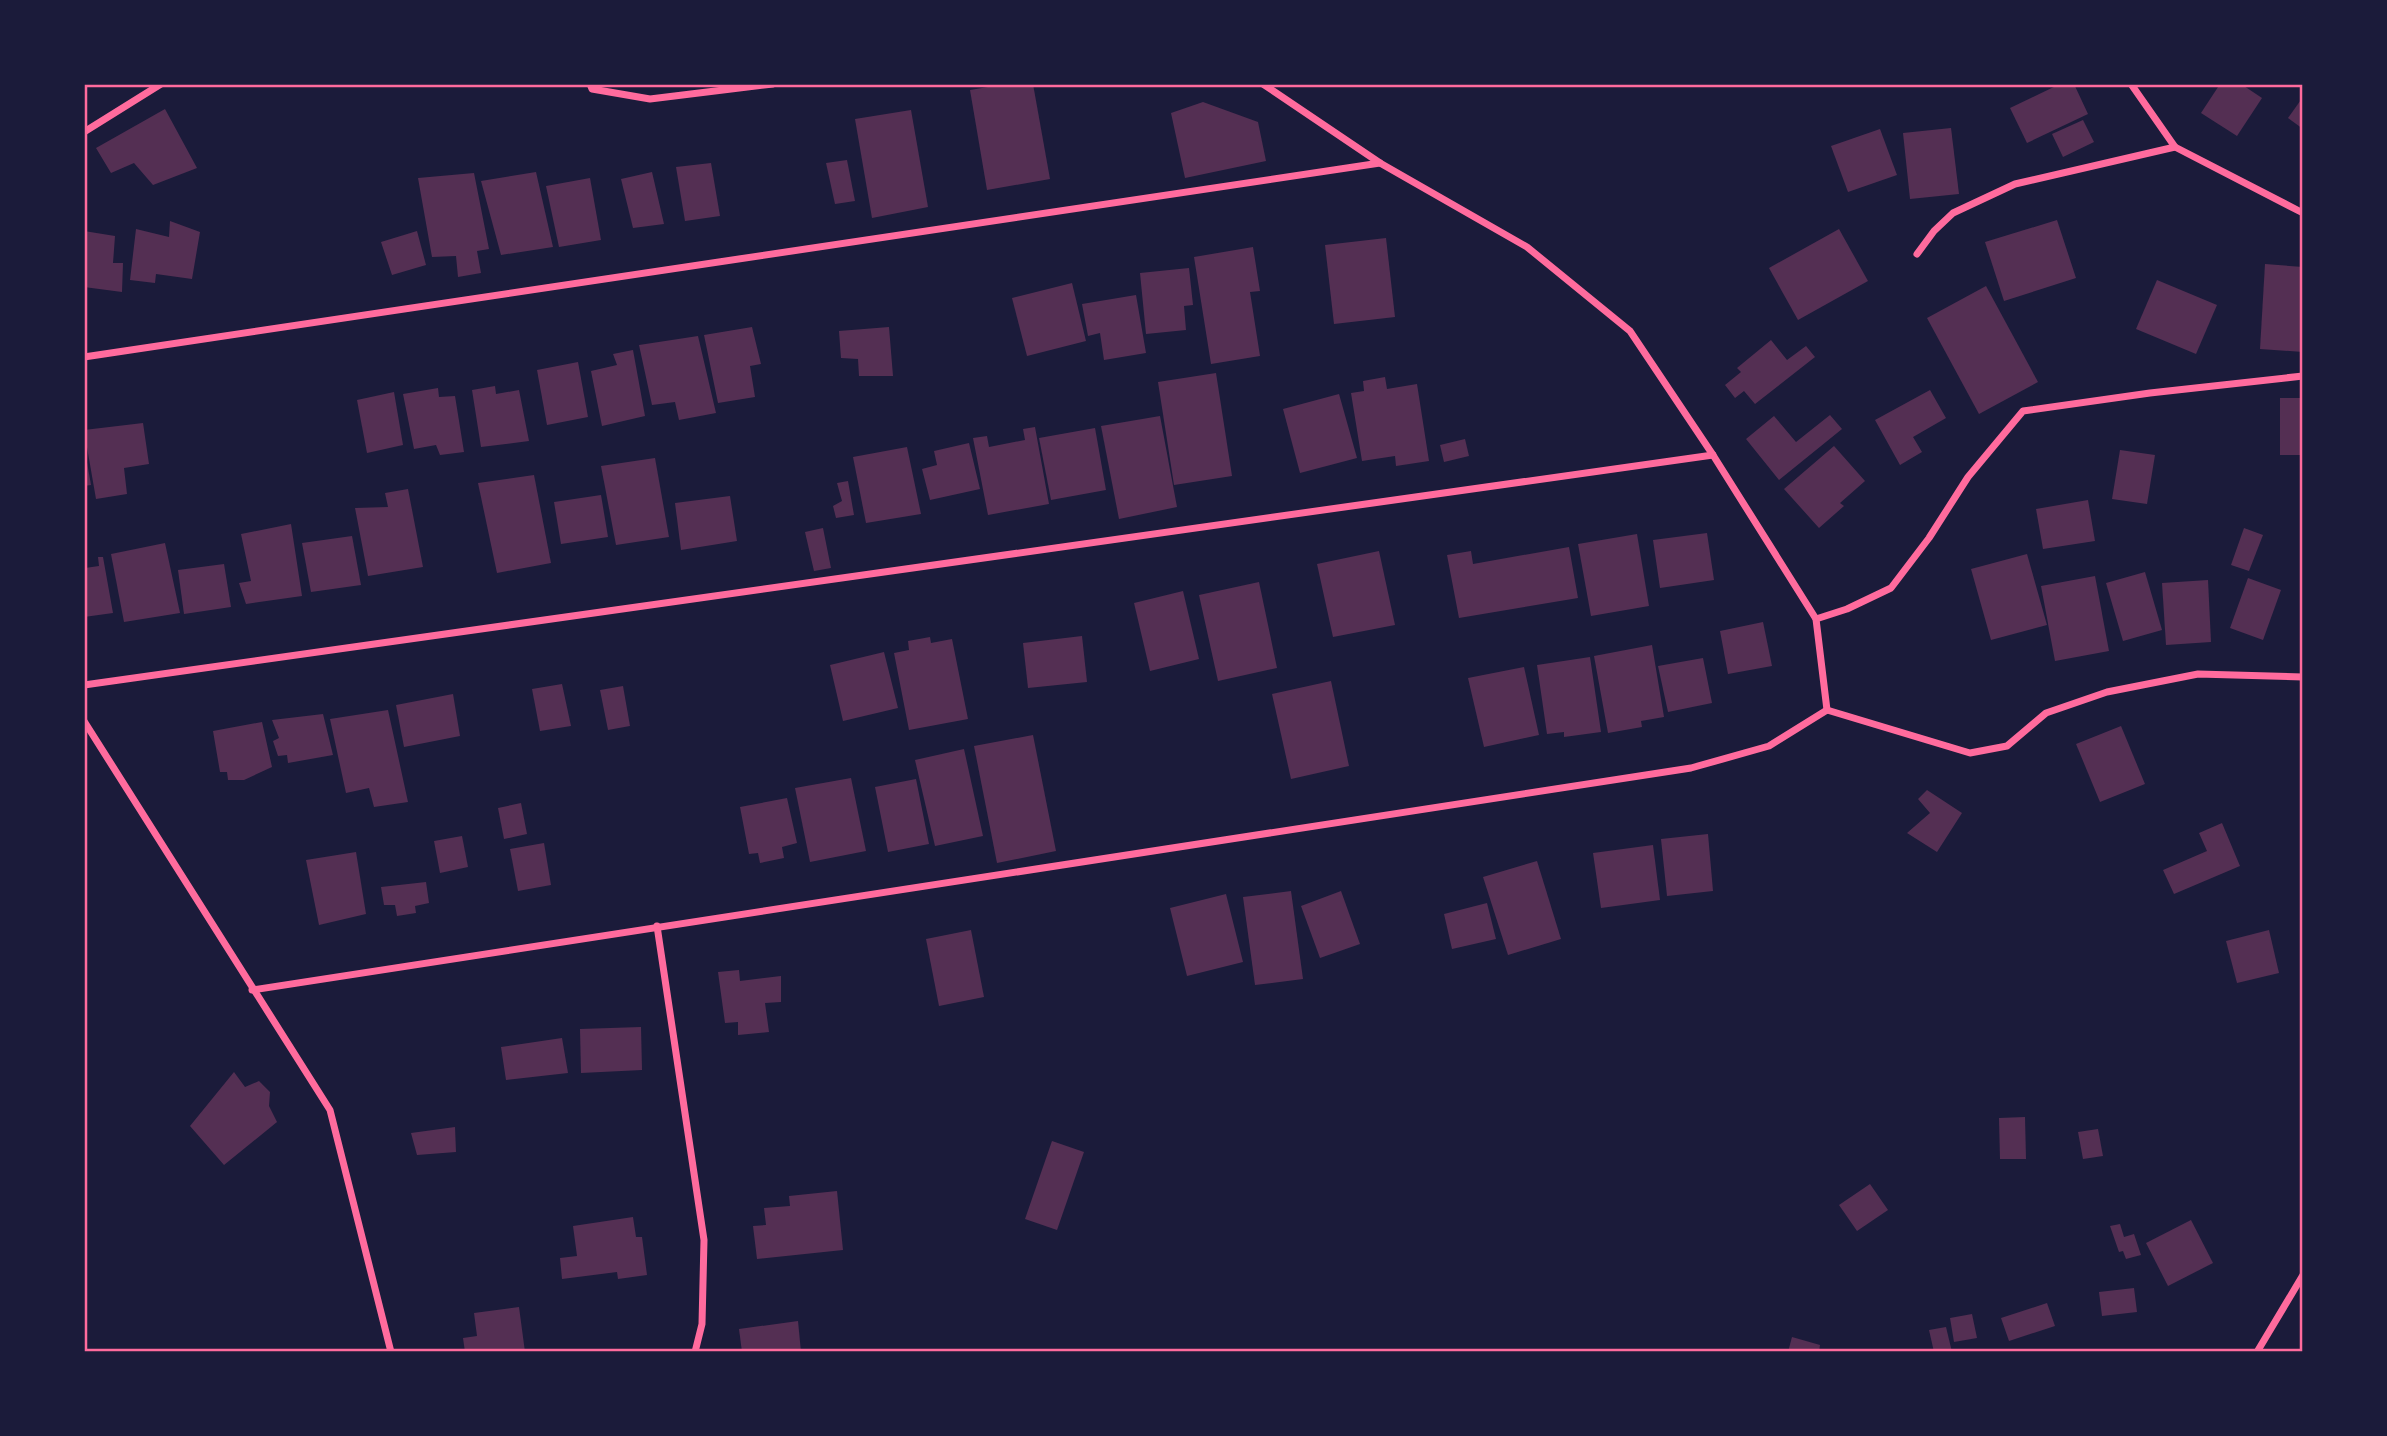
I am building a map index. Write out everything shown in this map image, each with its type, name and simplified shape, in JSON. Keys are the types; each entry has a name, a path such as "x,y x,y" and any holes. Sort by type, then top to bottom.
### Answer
{"street":[{"path":"84,132 161,84"},
{"path":"590,84 592,89 650,99 773,84"},
{"path":"1264,84 1380,163 1527,247 1630,331 1713,455 1816,619 1827,710"},
{"path":"2131,84 2175,147 2303,214"},
{"path":"1917,254 1934,231 1954,213 2015,184 2175,147"},
{"path":"84,357 1380,163"},
{"path":"1816,619 1847,609 1891,588 1929,538 1968,477 2024,411 2150,393 2303,376"},
{"path":"84,685 1713,455"},
{"path":"252,990 1691,768 1769,746 1827,710 1970,753 2007,746 2046,713 2107,692 2198,674 2303,677"},
{"path":"84,721 330,1110 391,1352"},
{"path":"657,926 704,1240 702,1324 695,1352"},
{"path":"2257,1352 2303,1275"}],"building":[{"path":"1006,84 1033,84 1050,179 987,190 970,90"},
{"path":"2060,84 2074,84 2088,114 2027,143 2010,108"},
{"path":"2220,84 2241,84 2262,98 2237,136 2201,113"},
{"path":"2303,97 2303,129 2288,118"},
{"path":"1203,102 1258,122 1266,161 1185,178 1171,113"},
{"path":"165,109 197,168 153,185 134,163 111,173 96,148"},
{"path":"911,110 928,207 872,218 855,119"},
{"path":"2083,120 2094,142 2063,157 2052,134"},
{"path":"1951,128 1959,194 1910,199 1903,133"},
{"path":"1880,129 1897,175 1848,192 1831,146"},
{"path":"847,160 855,201 835,204 826,163"},
{"path":"711,163 720,216 685,221 676,167"},
{"path":"536,172 553,247 501,255 481,181"},
{"path":"652,172 664,224 633,228 621,179"},
{"path":"474,173 489,249 477,251 481,273 458,277 456,256 432,257 418,178"},
{"path":"590,178 601,240 559,247 546,186"},
{"path":"2057,220 2076,278 2004,301 1985,242"},
{"path":"170,221 200,232 192,279 156,274 155,283 130,280 136,229 169,237"},
{"path":"1839,229 1868,281 1798,320 1769,268"},
{"path":"84,231 115,236 113,263 123,263 122,292 84,287"},
{"path":"417,231 426,265 392,275 381,242"},
{"path":"1386,238 1395,317 1334,324 1325,245"},
{"path":"1253,247 1260,291 1250,292 1260,356 1211,364 1194,257"},
{"path":"2265,264 2303,267 2303,352 2260,349"},
{"path":"1189,268 1193,305 1184,306 1186,330 1146,334 1140,273"},
{"path":"2157,280 2217,305 2196,354 2136,329"},
{"path":"1072,283 1086,341 1027,356 1012,298"},
{"path":"1986,286 2038,382 1979,414 1927,318"},
{"path":"1136,295 1146,353 1104,360 1100,333 1088,336 1082,304"},
{"path":"752,327 761,364 750,366 755,397 718,403 704,335"},
{"path":"889,327 893,376 859,376 858,359 841,358 839,331"},
{"path":"698,336 716,413 679,420 675,402 652,405 639,345"},
{"path":"1771,340 1787,360 1806,346 1815,357 1755,404 1744,391 1735,398 1725,385 1741,372 1737,368"},
{"path":"633,350 645,416 602,426 591,371 617,365 613,354"},
{"path":"578,362 588,417 547,425 537,370"},
{"path":"1216,373 1232,476 1174,485 1158,382"},
{"path":"1385,377 1387,389 1417,384 1429,461 1396,466 1395,456 1362,461 1351,393 1364,391 1363,381"},
{"path":"495,386 496,394 519,390 529,441 481,447 472,390"},
{"path":"438,388 439,397 455,396 464,452 440,455 436,445 414,449 403,394"},
{"path":"1930,390 1946,418 1913,437 1922,452 1900,465 1875,420"},
{"path":"394,392 403,445 367,453 357,400"},
{"path":"1339,394 1357,458 1300,473 1283,409"},
{"path":"2280,398 2303,398 2303,455 2280,455"},
{"path":"1830,415 1842,429 1779,480 1746,439 1774,416 1796,442"},
{"path":"1160,416 1177,507 1119,519 1101,426"},
{"path":"143,423 149,464 124,468 127,494 96,499 84,430"},
{"path":"1035,427 1049,504 988,515 973,438 987,436 989,447 1025,440 1023,429"},
{"path":"1095,428 1106,490 1051,500 1039,438"},
{"path":"1465,439 1469,456 1444,462 1440,445"},
{"path":"969,443 980,489 930,500 922,469 937,465 934,451"},
{"path":"1834,446 1865,481 1840,503 1844,506 1819,528 1784,489"},
{"path":"907,447 921,514 866,523 853,457"},
{"path":"2120,450 2155,455 2147,504 2112,499"},
{"path":"84,452 91,485 84,486"},
{"path":"655,458 669,537 616,545 601,466"},
{"path":"534,475 551,563 497,573 478,483"},
{"path":"848,481 854,515 836,518 833,506 842,501 837,483"},
{"path":"408,489 423,567 368,576 355,508 388,507 385,493"},
{"path":"601,495 608,537 561,544 554,502"},
{"path":"730,496 737,541 681,550 675,503"},
{"path":"2088,500 2095,541 2043,549 2036,509"},
{"path":"291,524 302,596 246,604 239,583 251,581 241,534"},
{"path":"823,528 831,568 814,571 805,532"},
{"path":"2244,528 2263,535 2249,571 2231,565"},
{"path":"1707,533 1714,580 1660,588 1653,540"},
{"path":"1637,534 1649,606 1591,616 1578,544"},
{"path":"352,536 361,585 311,592 302,543"},
{"path":"165,543 180,613 124,622 111,554"},
{"path":"1569,547 1578,598 1459,618 1447,555 1471,551 1473,564"},
{"path":"1379,551 1395,625 1333,637 1317,564"},
{"path":"2027,554 2047,625 1991,640 1971,569"},
{"path":"98,557 103,557 113,613 84,617 84,572 85,568 99,566"},
{"path":"224,564 231,607 184,614 178,570"},
{"path":"2145,572 2162,630 2123,641 2106,583"},
{"path":"2095,576 2109,651 2055,661 2041,586"},
{"path":"2248,578 2281,590 2263,640 2230,628"},
{"path":"2208,580 2211,642 2166,645 2162,583"},
{"path":"1259,582 1277,668 1218,681 1199,595"},
{"path":"1183,591 1199,659 1150,671 1134,603"},
{"path":"1763,622 1772,666 1728,674 1720,631"},
{"path":"1082,636 1087,682 1028,688 1023,643"},
{"path":"930,637 931,643 952,639 968,719 909,730 894,653 909,650 908,641"},
{"path":"1652,645 1664,717 1641,721 1642,727 1608,733 1594,656"},
{"path":"884,652 898,708 843,721 830,665"},
{"path":"1590,657 1601,732 1564,737 1564,732 1547,734 1537,665"},
{"path":"1703,658 1712,703 1668,712 1658,666"},
{"path":"1524,667 1539,735 1484,747 1468,678"},
{"path":"1331,681 1349,766 1291,779 1272,694"},
{"path":"562,684 571,726 540,731 532,689"},
{"path":"623,686 630,726 608,730 600,690"},
{"path":"453,694 460,736 404,747 396,705"},
{"path":"388,710 408,802 374,807 369,788 346,793 330,719"},
{"path":"323,714 333,755 288,763 287,755 278,756 273,741 279,738 272,720"},
{"path":"262,722 272,767 244,780 228,780 227,772 220,772 213,731"},
{"path":"2121,726 2145,784 2100,802 2076,744"},
{"path":"1033,735 1056,851 997,863 974,746"},
{"path":"964,749 983,836 935,846 915,760"},
{"path":"851,778 866,851 810,862 795,788"},
{"path":"916,779 929,844 888,852 875,787"},
{"path":"1927,790 1962,813 1937,852 1907,833 1930,813 1918,799"},
{"path":"787,798 797,843 782,847 784,858 760,863 758,853 749,854 740,807"},
{"path":"521,803 527,834 504,839 498,808"},
{"path":"2222,823 2240,866 2174,894 2163,870 2207,851 2199,833"},
{"path":"1708,834 1713,891 1667,896 1661,839"},
{"path":"462,836 468,867 440,873 434,841"},
{"path":"544,843 551,885 518,891 510,849"},
{"path":"1653,845 1660,900 1601,908 1593,853"},
{"path":"356,852 366,914 319,925 306,860"},
{"path":"1537,861 1561,939 1508,955 1483,877"},
{"path":"426,882 429,903 415,906 416,913 397,916 395,905 384,905 381,887"},
{"path":"1291,891 1303,979 1255,985 1243,897"},
{"path":"1341,891 1360,944 1320,958 1301,906"},
{"path":"1226,894 1243,962 1187,976 1170,908"},
{"path":"1487,903 1496,939 1452,949 1444,914"},
{"path":"971,930 984,997 939,1006 926,939"},
{"path":"2269,930 2279,973 2237,983 2226,941"},
{"path":"739,970 740,981 781,976 781,1002 765,1003 769,1032 738,1035 738,1022 725,1023 718,972"},
{"path":"641,1027 642,1070 581,1073 580,1029"},
{"path":"562,1038 568,1073 506,1080 501,1047"},
{"path":"234,1072 245,1087 259,1081 270,1092 269,1106 277,1122 224,1165 190,1126"},
{"path":"2025,1117 2026,1159 2000,1159 1999,1118"},
{"path":"455,1127 456,1152 417,1155 411,1133"},
{"path":"2098,1129 2103,1156 2083,1159 2078,1132"},
{"path":"1052,1141 1084,1152 1057,1230 1025,1219"},
{"path":"1870,1184 1888,1210 1857,1231 1839,1205"},
{"path":"837,1191 843,1250 757,1259 753,1226 766,1225 764,1208 790,1206 789,1196"},
{"path":"633,1217 636,1237 642,1237 647,1275 618,1279 617,1272 562,1279 560,1258 577,1256 573,1226"},
{"path":"2191,1220 2213,1263 2168,1286 2146,1243"},
{"path":"2120,1224 2124,1237 2134,1234 2141,1255 2126,1259 2123,1251 2119,1252 2110,1226"},
{"path":"2134,1288 2137,1312 2102,1316 2099,1292"},
{"path":"2047,1303 2055,1326 2009,1341 2001,1318"},
{"path":"519,1307 525,1352 465,1352 463,1338 477,1336 474,1313"},
{"path":"1972,1314 1977,1338 1954,1342 1950,1318"},
{"path":"798,1321 801,1352 742,1352 739,1329"},
{"path":"1946,1327 1952,1352 1934,1352 1929,1330"},
{"path":"1792,1337 1820,1345 1819,1352 1788,1352"}]}
